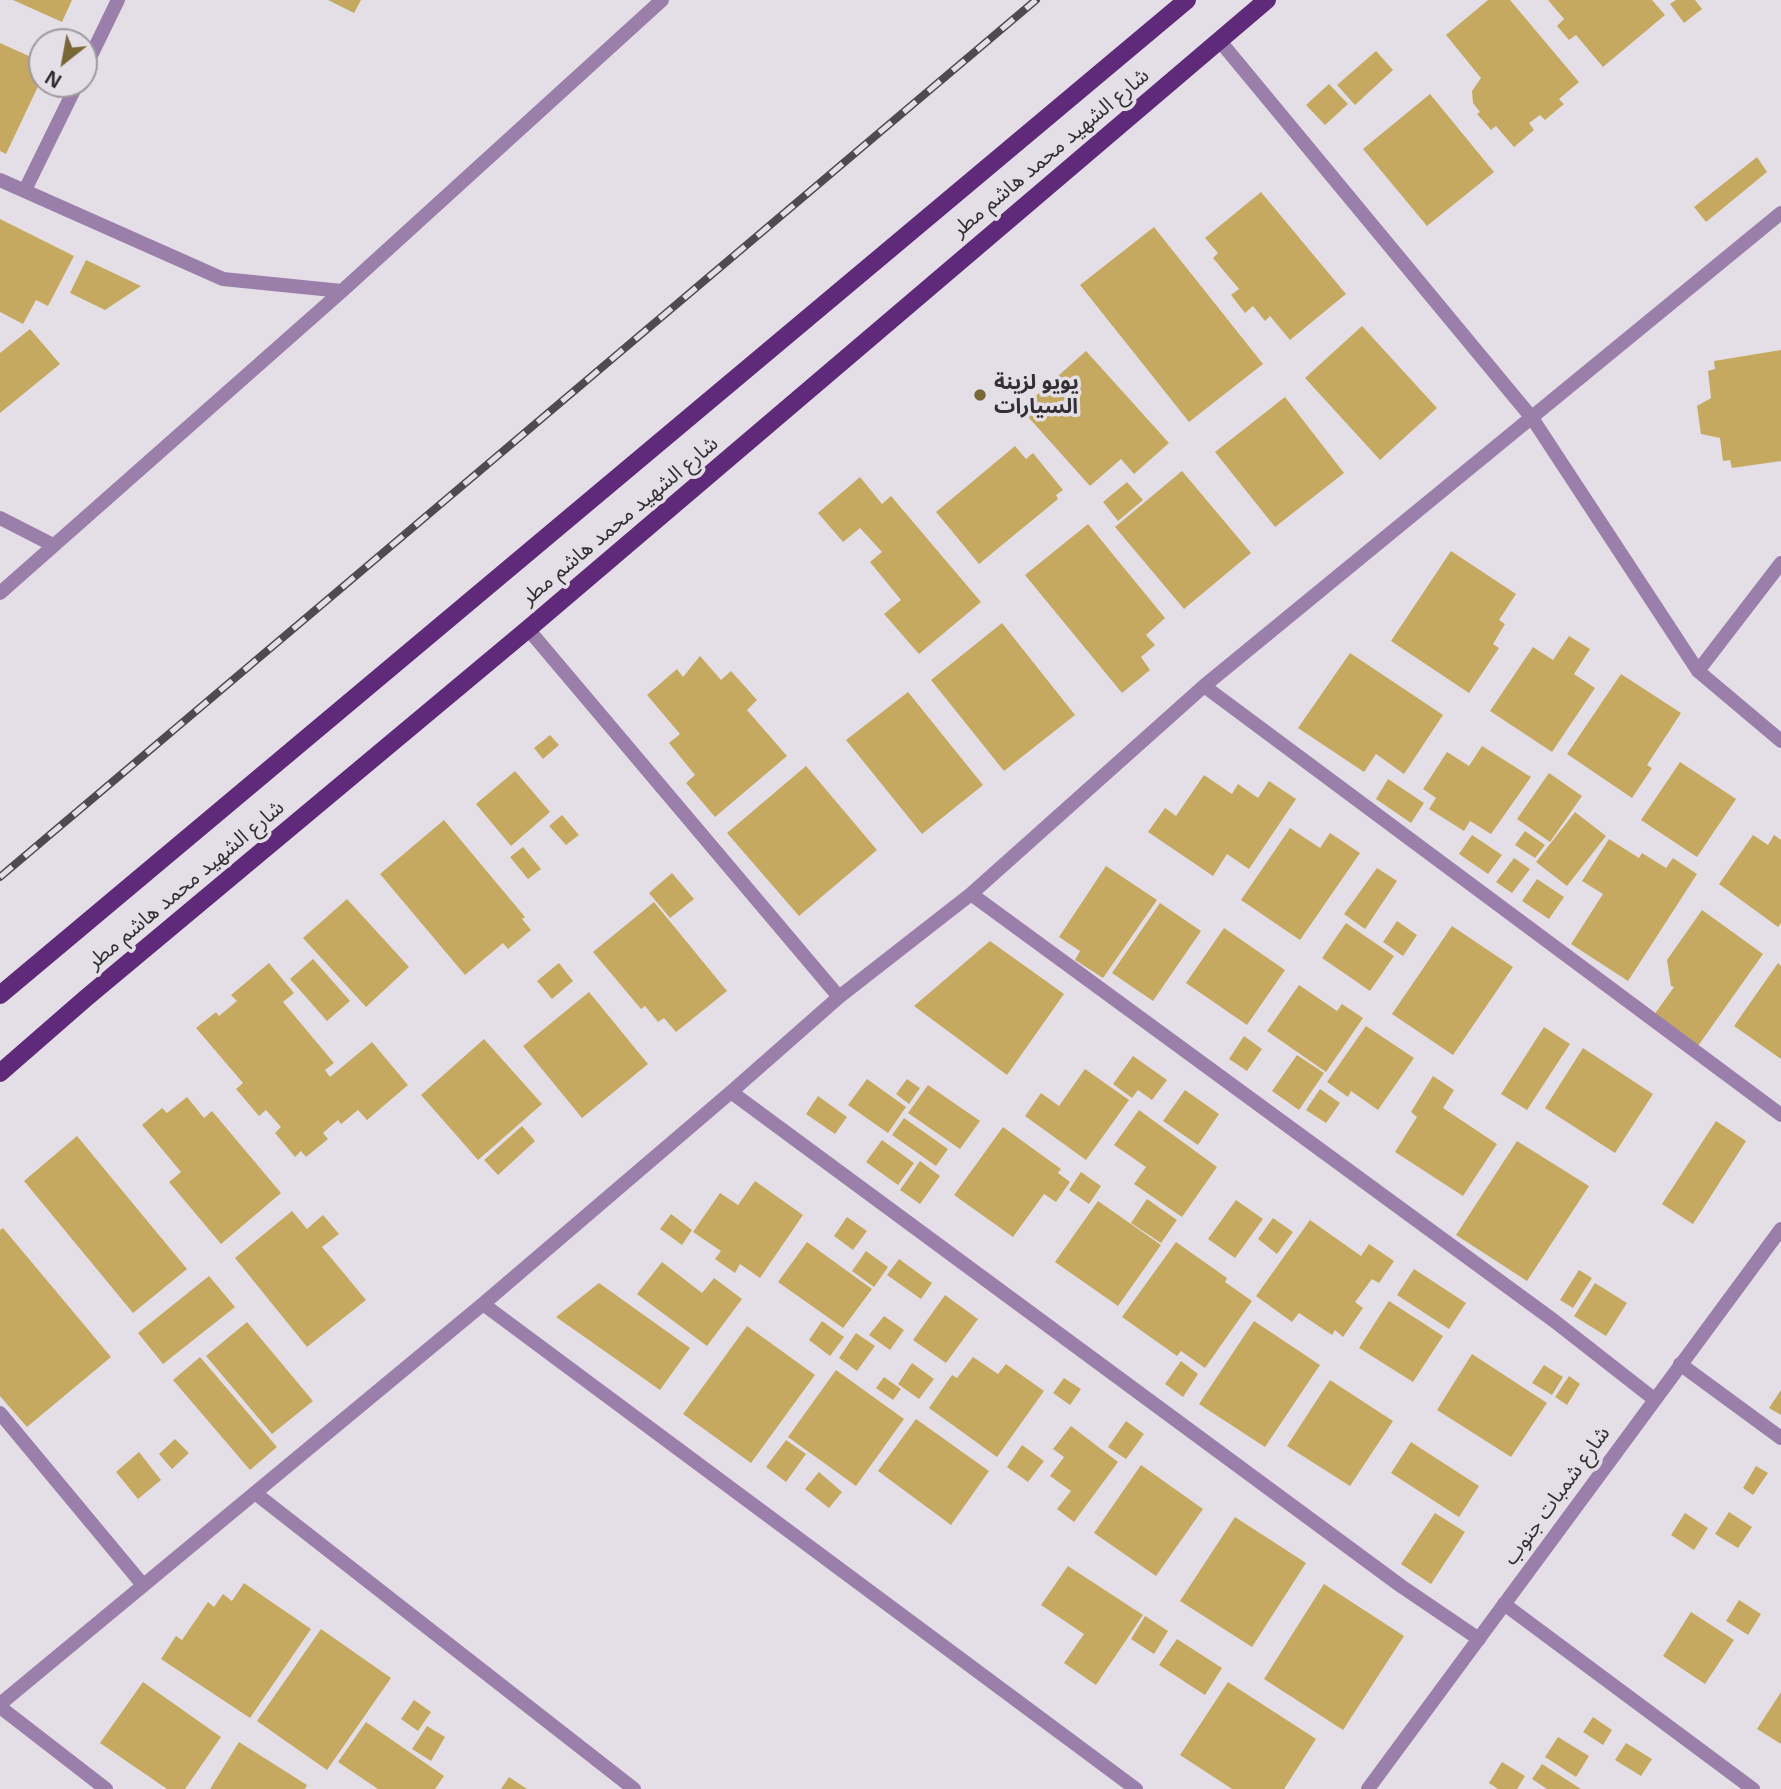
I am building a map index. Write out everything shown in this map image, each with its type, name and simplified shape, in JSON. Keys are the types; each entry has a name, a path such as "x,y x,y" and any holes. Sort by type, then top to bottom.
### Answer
{"main road":[{"name":"شارع الشهيد محمد هاشم مطر","path":"0,995 1187,0"},
{"name":"شارع الشهيد محمد هاشم مطر","path":"0,1073 528,629 1267,0"}],"street":[{"path":"98,41 118,0"},
{"path":"0,593 342,291 662,0"},
{"path":"1219,40 1532,418 1698,671 1781,741"},
{"path":"25,190 70,98"},
{"path":"0,180 223,279 342,291"},
{"path":"106,1789 0,1705 483,1304 839,997 971,894 1204,686 1781,213"},
{"path":"0,518 52,545"},
{"path":"1698,671 1781,563"},
{"path":"528,629 839,997"},
{"path":"1204,686 1781,1115"},
{"path":"971,894 1553,1320 1654,1399"},
{"path":"732,1092 1401,1586 1479,1639"},
{"name":"شارع شمبات جنوب","path":"1368,1789 1781,1228"},
{"path":"483,1304 1136,1789"},
{"path":"1680,1364 1781,1438"},
{"path":"0,1413 143,1585"},
{"path":"255,1493 634,1789"},
{"path":"1504,1604 1753,1789"}],"building":[{"path":"13,0 72,0 62,22"},
{"path":"328,0 361,0 354,13"},
{"path":"1488,0 1510,0 1579,82 1559,99 1564,104 1545,120 1540,115 1529,123 1534,130 1514,147 1496,126 1491,130 1477,114 1480,112 1473,103 1472,91 1481,78 1446,35"},
{"path":"1548,0 1652,0 1665,15 1603,67 1576,35 1569,40 1557,26 1564,19"},
{"path":"1676,0 1695,0 1702,9 1684,23 1670,4"},
{"path":"0,43 28,56 28,98 33,98 6,154 0,151"},
{"path":"1376,51 1393,70 1355,105 1337,85"},
{"path":"1329,84 1348,104 1325,125 1306,105"},
{"path":"1430,94 1494,172 1427,226 1363,149"},
{"path":"1757,157 1767,172 1706,222 1694,207"},
{"path":"1261,192 1346,294 1290,340 1270,316 1265,321 1253,306 1245,313 1231,295 1239,289 1213,258 1218,253 1205,238"},
{"path":"0,219 74,256 48,306 36,300 23,324 0,312"},
{"path":"1154,227 1263,364 1189,422 1080,285"},
{"path":"86,260 141,286 105,310 70,293"},
{"path":"1362,326 1437,408 1380,460 1305,378"},
{"path":"30,329 60,364 0,413 0,353"},
{"path":"1781,350 1781,461 1732,468 1730,460 1723,461 1720,438 1701,434 1697,406 1711,398 1708,371 1715,369 1714,361"},
{"path":"1086,351 1169,443 1134,474 1121,459 1090,486 1021,409"},
{"path":"1285,397 1344,473 1275,527 1215,452"},
{"path":"1015,446 1026,459 1033,453 1063,490 1056,495 1058,499 979,564 936,512"},
{"path":"1182,471 1251,553 1184,609 1115,527"},
{"path":"860,477 882,504 891,496 981,602 919,654 884,614 901,600 870,562 882,552 860,528 843,542 818,513"},
{"path":"1127,482 1143,500 1118,521 1103,502"},
{"path":"1088,524 1165,618 1146,635 1155,645 1141,657 1150,670 1122,693 1025,575"},
{"path":"1451,551 1516,594 1499,620 1505,624 1493,644 1499,648 1469,693 1391,641"},
{"path":"1002,623 1075,715 1004,771 931,680"},
{"path":"1569,636 1590,649 1574,674 1595,688 1552,752 1490,711 1533,647 1553,660"},
{"path":"1350,653 1443,715 1404,774 1376,754 1364,772 1298,728"},
{"path":"700,656 721,680 731,671 757,700 747,710 787,756 715,817 686,783 695,775 669,743 680,734 647,695 677,669 683,677"},
{"path":"1621,674 1681,713 1647,765 1652,768 1632,798 1567,754"},
{"path":"908,692 983,785 922,834 846,740"},
{"path":"550,735 559,745 543,759 534,748"},
{"path":"1482,746 1531,777 1491,834 1470,821 1464,831 1429,809 1436,798 1423,789 1447,752 1469,766"},
{"path":"1680,762 1736,799 1697,857 1641,820"},
{"path":"806,766 877,850 799,916 727,833"},
{"path":"515,771 550,812 511,846 476,804"},
{"path":"1549,773 1582,796 1550,842 1517,819"},
{"path":"1204,775 1232,794 1238,784 1258,798 1269,781 1296,799 1249,869 1227,854 1213,876 1148,832 1165,808 1176,816"},
{"path":"1388,779 1424,803 1411,823 1376,799"},
{"path":"1575,812 1606,836 1567,886 1536,862"},
{"path":"562,815 579,835 566,845 549,826"},
{"path":"444,820 525,917 522,919 531,930 508,949 503,943 465,975 380,874"},
{"path":"1290,828 1320,848 1330,833 1360,853 1300,940 1241,900"},
{"path":"1525,831 1545,845 1535,858 1515,845"},
{"path":"1472,835 1502,855 1488,874 1459,854"},
{"path":"1753,835 1768,845 1774,835 1781,840 1781,923 1778,927 1719,884"},
{"path":"1609,839 1639,858 1642,853 1666,868 1673,858 1697,874 1628,981 1571,944 1603,894 1582,881"},
{"path":"523,847 541,869 528,879 510,857"},
{"path":"1514,858 1530,869 1512,893 1496,882"},
{"path":"1106,866 1157,900 1103,978 1075,960 1080,951 1059,937"},
{"path":"1377,868 1397,881 1365,929 1344,914"},
{"path":"672,873 694,899 670,918 649,893"},
{"path":"1537,879 1564,897 1549,919 1522,901"},
{"path":"347,899 409,967 366,1007 303,938"},
{"path":"654,902 727,991 676,1032 664,1018 658,1022 645,1006 641,1009 593,952"},
{"path":"1160,903 1201,931 1153,1001 1112,973"},
{"path":"1702,910 1763,954 1698,1046 1654,1015 1674,987 1671,986 1667,960"},
{"path":"1397,921 1417,935 1403,956 1383,942"},
{"path":"1346,923 1394,956 1370,991 1322,958"},
{"path":"1452,926 1513,967 1453,1055 1392,1014"},
{"path":"1224,928 1285,970 1247,1025 1186,983"},
{"path":"990,941 1064,994 1007,1075 914,1006"},
{"path":"313,959 350,1001 327,1021 290,979"},
{"path":"269,963 294,993 283,1002 334,1063 325,1070 330,1077 372,1042 408,1085 367,1120 358,1110 341,1124 338,1120 323,1133 328,1139 306,1157 301,1151 295,1157 275,1133 281,1127 266,1110 259,1116 236,1089 243,1083 196,1028 216,1012 219,1016 237,1001 231,995"},
{"path":"559,963 573,981 552,999 537,981"},
{"path":"1778,963 1781,966 1781,1059 1734,1026"},
{"path":"1299,985 1337,1011 1342,1004 1363,1018 1326,1072 1267,1031"},
{"path":"589,992 648,1064 582,1118 523,1046"},
{"path":"1366,1026 1414,1058 1378,1110 1351,1091 1348,1097 1327,1082"},
{"path":"1544,1027 1570,1044 1527,1110 1501,1094"},
{"path":"1244,1036 1262,1049 1247,1071 1229,1059"},
{"path":"484,1039 542,1104 478,1160 421,1095"},
{"path":"1583,1048 1653,1094 1615,1153 1545,1108"},
{"path":"1297,1055 1324,1073 1299,1110 1272,1091"},
{"path":"1133,1056 1167,1080 1152,1100 1138,1090 1132,1098 1113,1084"},
{"path":"1085,1069 1129,1100 1086,1160 1025,1116 1041,1093 1059,1106"},
{"path":"1433,1076 1454,1090 1443,1108 1497,1144 1463,1196 1395,1152 1417,1117 1411,1112"},
{"path":"867,1079 906,1107 888,1133 848,1105"},
{"path":"907,1079 920,1088 909,1104 896,1094"},
{"path":"928,1085 980,1121 960,1149 908,1113"},
{"path":"1320,1089 1340,1103 1326,1123 1306,1110"},
{"path":"1185,1090 1219,1114 1198,1145 1163,1121"},
{"path":"818,1096 847,1117 835,1134 806,1114"},
{"path":"187,1097 204,1118 212,1111 281,1193 221,1244 169,1182 181,1172 142,1125 162,1108 167,1113"},
{"path":"1139,1110 1217,1167 1182,1217 1134,1184 1146,1167 1114,1145"},
{"path":"904,1118 948,1149 936,1166 892,1135"},
{"path":"1716,1121 1746,1141 1693,1224 1662,1204"},
{"path":"522,1126 535,1141 498,1175 484,1160"},
{"path":"1003,1127 1061,1169 1058,1173 1070,1182 1056,1202 1044,1194 1013,1237 954,1195"},
{"path":"77,1136 187,1269 133,1313 24,1181"},
{"path":"882,1140 914,1163 898,1185 866,1162"},
{"path":"1517,1141 1589,1186 1527,1281 1456,1235"},
{"path":"920,1161 940,1176 920,1204 900,1190"},
{"path":"1081,1172 1101,1186 1089,1204 1069,1190"},
{"path":"755,1181 803,1215 760,1278 740,1264 735,1273 715,1259 721,1251 693,1232 720,1193 738,1205"},
{"path":"1147,1199 1177,1220 1161,1243 1131,1223"},
{"path":"1236,1200 1263,1219 1235,1258 1208,1239"},
{"path":"1098,1201 1161,1245 1118,1306 1055,1262"},
{"path":"292,1211 307,1229 323,1215 339,1234 322,1247 366,1300 307,1347 235,1258"},
{"path":"671,1214 692,1230 682,1245 660,1229"},
{"path":"847,1217 867,1231 853,1250 834,1236"},
{"path":"1273,1218 1293,1232 1277,1254 1258,1239"},
{"path":"1310,1220 1361,1256 1369,1244 1394,1261 1379,1283 1372,1279 1355,1302 1363,1308 1343,1337 1335,1330 1332,1335 1299,1313 1292,1322 1256,1296"},
{"path":"3,1228 111,1357 27,1427 0,1396 0,1230"},
{"path":"807,1242 872,1289 843,1328 778,1282"},
{"path":"1176,1242 1227,1278 1225,1282 1252,1301 1205,1368 1181,1351 1177,1356 1122,1317"},
{"path":"866,1251 888,1267 874,1287 852,1271"},
{"path":"899,1259 932,1283 921,1299 887,1275"},
{"path":"662,1262 702,1293 714,1278 742,1299 707,1346 637,1294"},
{"path":"1414,1269 1466,1303 1449,1329 1397,1295"},
{"path":"1579,1270 1592,1278 1573,1308 1560,1300"},
{"path":"209,1276 235,1307 163,1364 138,1333"},
{"path":"599,1283 690,1348 660,1390 556,1317"},
{"path":"1595,1283 1627,1303 1606,1336 1574,1316"},
{"path":"945,1295 978,1319 946,1363 913,1340"},
{"path":"1389,1301 1443,1336 1413,1382 1359,1348"},
{"path":"884,1316 904,1330 890,1350 869,1335"},
{"path":"822,1321 844,1337 830,1356 809,1340"},
{"path":"1254,1321 1320,1365 1265,1447 1199,1404"},
{"path":"247,1322 313,1401 272,1434 206,1356"},
{"path":"747,1326 815,1375 751,1463 683,1414"},
{"path":"856,1333 875,1346 857,1371 839,1358"},
{"path":"1472,1354 1547,1403 1511,1457 1437,1410"},
{"path":"200,1357 277,1447 250,1470 173,1380"},
{"path":"973,1357 998,1374 1006,1364 1044,1391 997,1457 929,1408 952,1375 957,1378"},
{"path":"1181,1361 1198,1374 1183,1397 1165,1384"},
{"path":"912,1363 934,1379 919,1399 898,1384"},
{"path":"1544,1365 1563,1377 1552,1395 1532,1383"},
{"path":"836,1370 904,1419 856,1486 788,1437"},
{"path":"1569,1376 1580,1384 1567,1405 1555,1397"},
{"path":"884,1377 901,1389 893,1400 876,1388"},
{"path":"1064,1378 1081,1389 1070,1405 1053,1393"},
{"path":"1330,1380 1393,1421 1350,1486 1287,1446"},
{"path":"1781,1390 1781,1415 1769,1408"},
{"path":"916,1419 989,1471 951,1525 878,1471"},
{"path":"1126,1421 1144,1434 1126,1459 1108,1447"},
{"path":"1071,1426 1118,1462 1074,1522 1057,1509 1071,1491 1050,1476 1064,1457 1053,1449"},
{"path":"175,1439 189,1453 172,1469 159,1454"},
{"path":"786,1440 806,1454 786,1482 766,1467"},
{"path":"1411,1442 1479,1486 1459,1517 1391,1473"},
{"path":"1022,1445 1044,1461 1028,1482 1007,1467"},
{"path":"139,1452 161,1480 138,1499 116,1472"},
{"path":"1141,1465 1203,1509 1156,1576 1094,1533"},
{"path":"1756,1466 1768,1473 1753,1495 1743,1488"},
{"path":"819,1472 842,1492 829,1508 805,1489"},
{"path":"1729,1512 1752,1527 1738,1548 1715,1534"},
{"path":"1435,1513 1465,1532 1431,1584 1401,1564"},
{"path":"1685,1513 1708,1528 1694,1550 1671,1535"},
{"path":"1235,1517 1306,1563 1252,1647 1180,1601"},
{"path":"1068,1566 1143,1615 1096,1685 1064,1663 1084,1634 1041,1605"},
{"path":"244,1583 311,1629 250,1718 161,1659 176,1636 182,1640 208,1602 214,1607 223,1594 232,1601"},
{"path":"1324,1584 1404,1636 1343,1730 1264,1679"},
{"path":"1739,1600 1761,1614 1748,1635 1726,1621"},
{"path":"1691,1612 1734,1640 1705,1684 1663,1656"},
{"path":"1145,1616 1168,1631 1154,1654 1131,1639"},
{"path":"321,1629 391,1678 327,1770 257,1721"},
{"path":"1177,1639 1222,1668 1205,1695 1159,1665"},
{"path":"143,1682 221,1737 185,1789 167,1789 100,1743"},
{"path":"1228,1682 1316,1739 1284,1789 1232,1789 1180,1755"},
{"path":"1781,1692 1781,1744 1757,1729"},
{"path":"414,1700 431,1712 418,1731 401,1719"},
{"path":"1593,1717 1612,1730 1603,1745 1583,1732"},
{"path":"366,1722 444,1776 435,1789 378,1789 338,1762"},
{"path":"427,1726 445,1737 431,1761 412,1749"},
{"path":"1558,1737 1589,1756 1576,1777 1545,1757"},
{"path":"239,1742 307,1785 305,1789 210,1789"},
{"path":"1626,1743 1652,1759 1641,1776 1615,1760"},
{"path":"1502,1762 1525,1776 1517,1789 1498,1789 1489,1783"},
{"path":"1542,1764 1581,1789 1547,1789 1532,1779"},
{"path":"509,1777 527,1789 501,1789"}],"railway":[{"path":"0,877 1036,0"}],"place":[{"name":"يويو لزينة السيارات","path":"980,395"}]}
